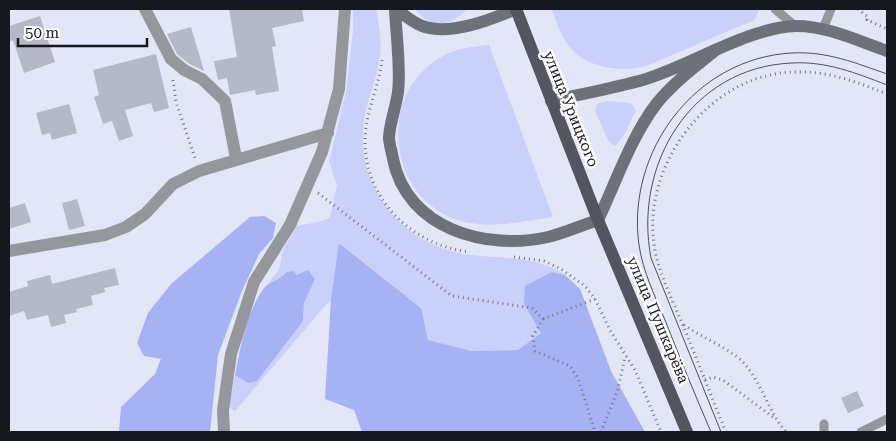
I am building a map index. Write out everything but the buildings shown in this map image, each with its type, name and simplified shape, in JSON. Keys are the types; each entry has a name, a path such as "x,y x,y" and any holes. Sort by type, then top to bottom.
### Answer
{"main road":[{"path":"396,9 423,26 444,28 487,21 516,9"},
{"path":"396,9 398,91 389,138 395,168 403,188 413,201 435,222 450,230 492,239 548,237 598,220 642,126 657,103 679,80 717,50"},
{"name":"улица Урицкого","path":"516,9 598,220"},
{"path":"551,101 647,78 717,50 769,32 794,26 823,29 887,51"},
{"name":"улица Пушкарёва","path":"598,220 687,432"}],"street":[{"path":"144,9 171,59 184,70 202,79 225,101 236,158"},
{"path":"224,432 222,410 231,354 254,282 290,225 322,152 328,133 339,89 345,9"},
{"path":"9,251 105,234 126,227 146,214 173,184 199,171 236,158 328,133"}],"lane":[{"path":"775,9 794,26"},
{"path":"823,29 831,9"},
{"path":"861,432 887,419"}],"path":[{"path":"858,9 868,17 867,20 887,29"},
{"path":"171,59 176,102 199,171"},
{"path":"382,59 372,95 365,140 368,164 383,200 396,217 427,240 441,247 476,253"},
{"path":"726,432 655,254 652,214 655,194 663,170 676,145 713,102 736,88 766,77 794,72 823,73 851,79 887,94"},
{"path":"308,185 452,296 532,308 543,319"},
{"path":"504,256 544,261 561,269 585,286 595,299 625,356 635,370 662,432"},
{"path":"595,299 543,319 533,336 535,351 570,366 578,378 595,432"},
{"path":"683,325 743,362 766,397 773,417"},
{"path":"601,432 618,389 625,356"},
{"path":"705,380 713,377 723,380 773,417 786,432"}],"shaded area":[{"path":"353,9 376,9 377,13 380,55 365,113 363,143 366,164 373,184 383,202 396,218 413,232 431,243 465,254 538,263 565,275 552,272 524,304 541,333 518,350 472,351 428,340 421,308 340,243 331,299 235,411 229,407 235,375 248,383 303,321 304,303 315,279 287,272 280,279 266,286 279,270 283,250 297,226 323,221 330,217 337,185 329,162 346,92 353,32"},
{"path":"415,9 467,9 461,15 447,22 434,23 427,20"},
{"path":"551,9 757,9 759,11 754,20 649,65 619,69 598,65 572,50 568,46"},
{"path":"489,45 553,217 491,225 455,219 432,206 415,188 404,166 398,142 400,117 407,94 421,73 447,54 464,48"},
{"path":"606,101 630,103 636,110 623,137 615,146 609,142 595,111 597,104"},
{"path":"264,216 276,223 273,238 259,254 242,291 218,355 210,432 119,432 121,407 155,374 161,359 144,356 137,343 148,313 171,284 250,217"},
{"path":"339,243 421,308 428,340 472,351 518,350 541,333 524,304 525,286 552,272 565,275 580,289 611,371 645,432 362,432 354,410 325,399 331,299"},
{"path":"308,270 315,279 304,303 303,321 257,381 248,383 235,375 245,329 253,307 265,287 287,272 293,271 297,275"}],"tram line":[{"path":"711,432 650,284 643,265 639,245 638,210 644,176 656,145 674,116 698,91 725,72 757,59 792,53 817,54 841,59 887,74"},
{"path":"721,432 651,258 648,223 651,189 661,156 677,127 698,102 725,82 756,69 792,63 817,64 852,72 887,85"}]}
